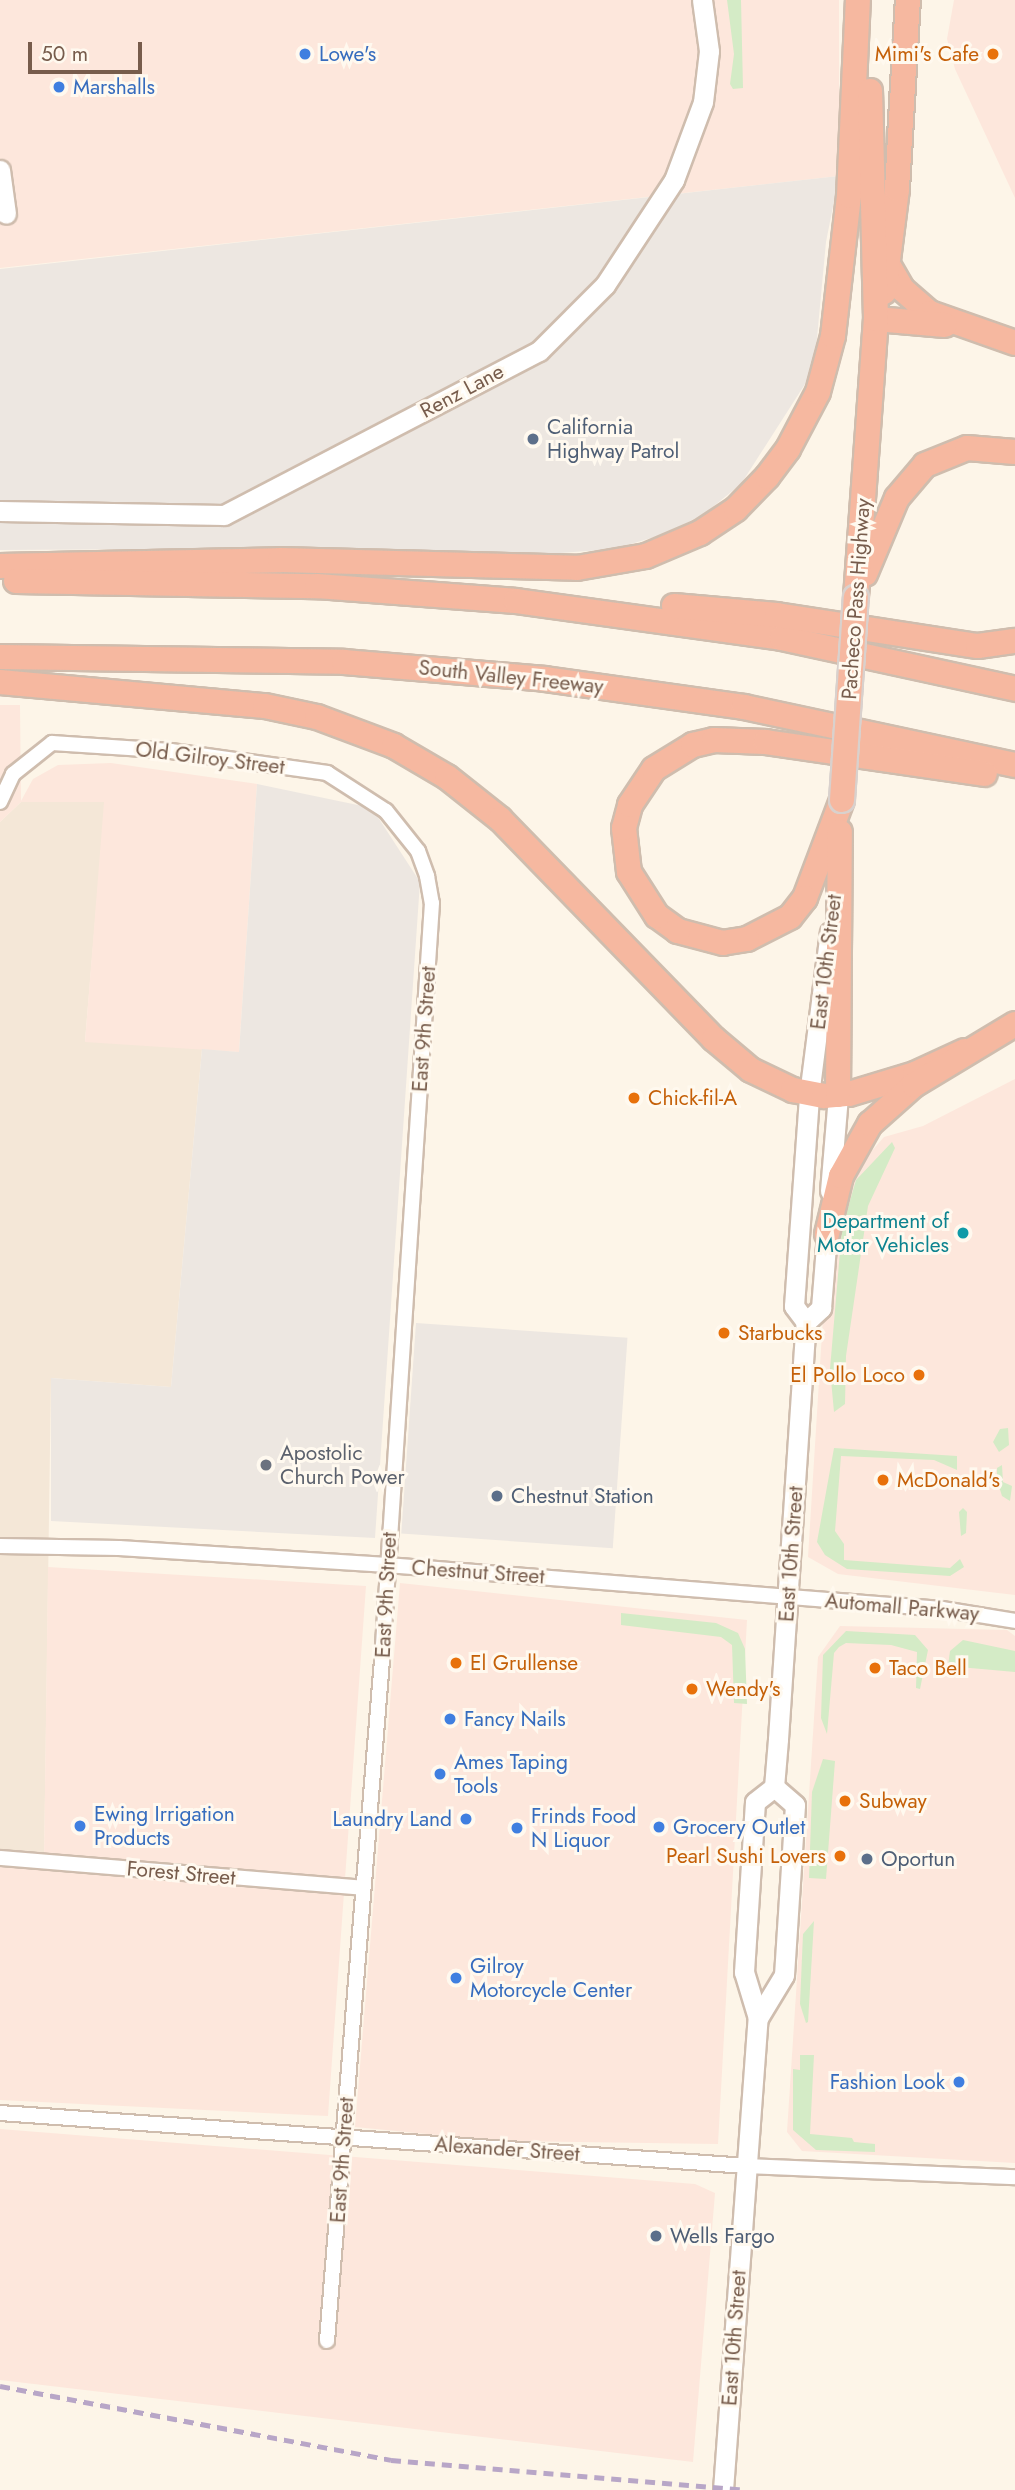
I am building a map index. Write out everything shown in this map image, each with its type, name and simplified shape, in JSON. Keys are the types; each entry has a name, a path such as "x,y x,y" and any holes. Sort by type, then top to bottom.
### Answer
{"highway":[{"path":"0,566 294,560 577,568 646,556 700,533 736,509 767,477 805,420 822,379 833,336 849,196 858,0"},
{"name":"Pacheco Pass Highway","path":"837,878 876,319 871,0"},
{"name":"Pacheco Pass Highway","path":"876,319 890,268 908,0"},
{"path":"890,268 916,304 1015,343"},
{"path":"876,319 969,326"},
{"path":"856,597 897,498 925,465 967,448 1015,452"},
{"path":"0,581 249,584 736,610 978,646 1015,641"},
{"path":"449,595 716,627 1015,689"},
{"name":"South Valley Freeway","path":"0,657 344,662 545,679 757,709 1015,765"},
{"path":"0,682 277,708 329,721 394,746 447,777 524,840 732,1055 772,1082 809,1095 838,1095 893,1082 965,1051 1015,1024"},
{"path":"842,800 805,898 790,917 747,939 723,943 678,930 657,916 629,872 624,828 641,784 671,756 714,740 860,752 1015,780"},
{"name":"East 10th Street","path":"837,878 838,1095"},
{"path":"827,1234 841,1176 870,1124 914,1085 965,1051"}],"main road":[{"name":"Renz Lane","path":"0,511 224,514 539,351 605,285 674,180 703,102 709,51 702,0"},
{"path":"0,170 6,214"},
{"name":"East 10th Street","path":"723,2490 758,2018 744,1972 755,1802 774,1787 806,1322 794,1306 809,1095 837,878"},
{"name":"East 10th Street","path":"806,1322 821,1308 838,1095"},
{"name":"East 10th Street","path":"758,2018 784,1975 785,1963 794,1805 774,1787"}],"street":[{"name":"Old Gilroy Street","path":"0,802 13,774 52,743 171,751 327,774 386,811 418,851"},
{"name":"East 9th Street","path":"327,2341 345,2137 387,1565 432,903 418,851"},
{"name":"Chestnut Street","path":"0,1546 120,1548 387,1565 788,1598"},
{"name":"Automall Parkway","path":"788,1598 961,1611 1015,1621"},
{"name":"Forest Street","path":"0,1858 362,1888"},
{"name":"Alexander Street","path":"0,2113 747,2166 1015,2177"}],"shaded area":[{"path":"0,0 839,0 839,176 0,268"},
{"path":"954,0 1015,0 1015,198 955,69 947,39"},
{"path":"839,176 826,242 814,370 741,484 688,527 614,549 533,555 358,548 0,550 0,269"},
{"path":"0,705 20,705 21,801 33,779 58,765 111,763 257,784 239,1052 85,1042 104,802 21,802 0,822"},
{"path":"257,784 372,808 420,882 375,1538 51,1521 51,1378 171,1387 202,1049 239,1052"},
{"path":"21,802 105,802 85,1041 202,1049 171,1387 51,1378 44,1862 0,1861 0,822"},
{"path":"1015,1079 1015,1595 838,1574 808,1557 823,1317 849,1177 884,1137 923,1126"},
{"path":"416,1323 627,1338 613,1548 401,1533"},
{"path":"48,1567 366,1586 328,2116 0,2100 0,1861 44,1862"},
{"path":"400,1583 747,1620 718,2144 499,2141 355,2127"},
{"path":"840,1626 1007,1630 1015,1636 1015,2163 802,2151 787,2132 818,1657"},
{"path":"0,2129 695,2184 715,2193 693,2462 0,2380"}],"green space":[{"path":"727,0 741,0 743,88 733,89 730,84 734,54"},
{"path":"892,1142 895,1148 868,1206 846,1356 845,1404 834,1412 830,1369 842,1228 856,1180"},
{"path":"1008,1428 1009,1445 999,1452 993,1442 1000,1429"},
{"path":"834,1448 957,1456 957,1470 934,1460 841,1456 835,1531 844,1544 844,1560 950,1568 960,1559 964,1567 950,1576 847,1569 825,1555 817,1542"},
{"path":"1002,1465 1003,1482 1012,1486 1010,1501 1002,1496 997,1480 997,1468"},
{"path":"963,1508 967,1512 966,1533 961,1536 959,1512"},
{"path":"621,1613 716,1623 738,1633 745,1649 747,1704 734,1703 732,1645 721,1637 621,1625"},
{"path":"846,1631 915,1635 928,1650 920,1689 916,1688 917,1652 891,1645 846,1643 839,1647 834,1653 827,1734 821,1718 823,1655"},
{"path":"963,1640 1015,1651 1015,1672 948,1666 950,1651"},
{"path":"823,1759 835,1761 826,1879 809,1878 812,1792"},
{"path":"814,1921 806,2023 800,2004 803,1934"},
{"path":"800,2055 814,2055 810,2134 852,2138 854,2142 875,2144 875,2152 816,2150 793,2130 793,2069 800,2070"}],"railway":[{"path":"0,2386 391,2460 745,2490"}],"place":[{"name":"Lowe's","path":"305,54"},
{"name":"Mimi's Cafe","path":"993,54"},
{"name":"Marshalls","path":"59,87"},
{"name":"California Highway Patrol","path":"533,439"},
{"name":"Chick-fil-A","path":"634,1098"},
{"name":"Department of Motor Vehicles","path":"963,1233"},
{"name":"Starbucks","path":"724,1333"},
{"name":"El Pollo Loco","path":"919,1375"},
{"name":"Apostolic Church Power","path":"266,1465"},
{"name":"McDonald's","path":"883,1480"},
{"name":"Chestnut Station","path":"497,1496"},
{"name":"El Grullense","path":"456,1663"},
{"name":"Taco Bell","path":"875,1668"},
{"name":"Wendy's","path":"692,1689"},
{"name":"Fancy Nails","path":"450,1719"},
{"name":"Ames Taping Tools","path":"440,1774"},
{"name":"Subway","path":"845,1801"},
{"name":"Laundry Land","path":"466,1819"},
{"name":"Ewing Irrigation Products","path":"80,1826"},
{"name":"Grocery Outlet","path":"659,1827"},
{"name":"Frinds Food N Liquor","path":"517,1828"},
{"name":"Pearl Sushi Lovers","path":"840,1856"},
{"name":"Oportun","path":"867,1859"},
{"name":"Gilroy Motorcycle Center","path":"456,1978"},
{"name":"Fashion Look","path":"959,2082"},
{"name":"Wells Fargo","path":"656,2236"}]}
